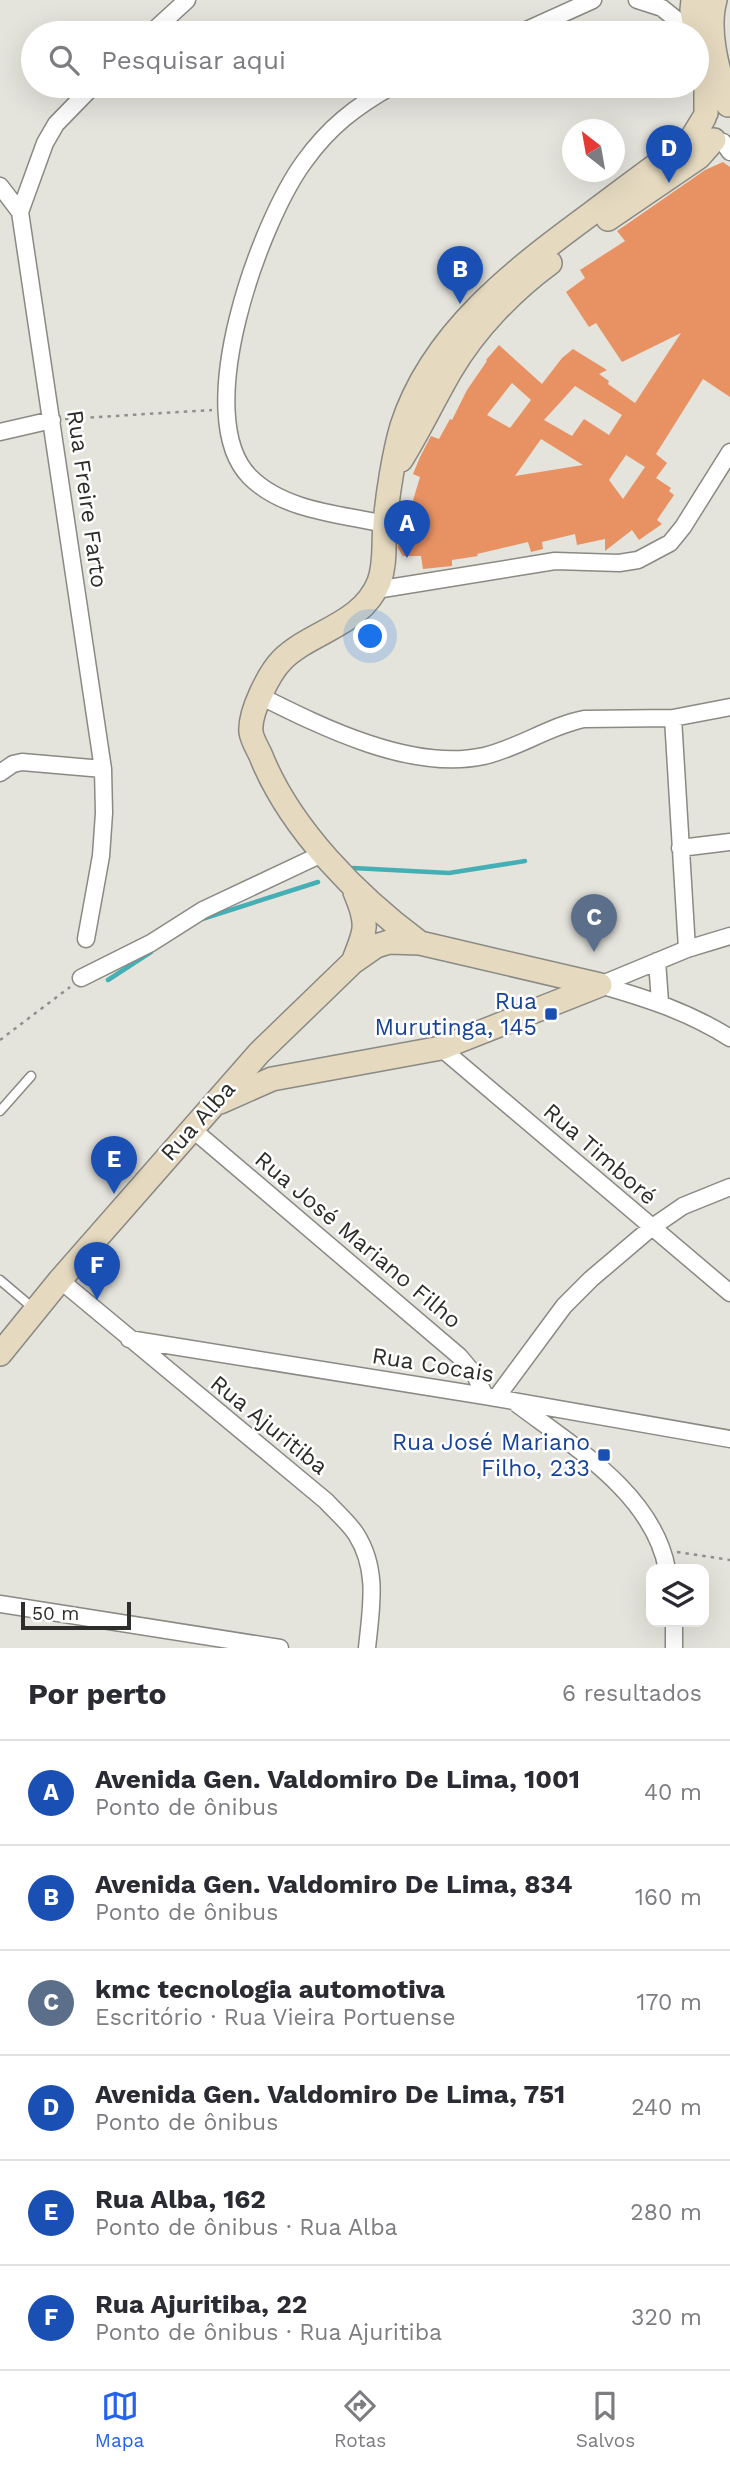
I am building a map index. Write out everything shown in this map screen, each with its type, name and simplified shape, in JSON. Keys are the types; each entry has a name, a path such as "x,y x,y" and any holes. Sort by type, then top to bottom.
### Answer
{"street":[{"path":"164,21 187,0"},
{"path":"547,21 593,0"},
{"path":"637,0 662,8 678,21"},
{"path":"693,21 692,10 709,1 717,111 706,133 724,143"},
{"path":"709,86 717,111"},
{"name":"Rua Freire Farto","path":"81,98 56,124 45,143 20,212 103,769 101,856 86,939"},
{"path":"371,98 356,107 329,131 302,164 278,208 251,268 228,366 226,409 230,439 237,459 250,477 269,492 292,504 385,524"},
{"path":"717,111 690,141 532,257 493,291 463,324 416,391 402,427 385,524 384,561 376,590 368,602 352,615 296,647 279,663 260,696 251,732 268,775 282,800 324,853 352,886 384,916 420,943 600,985 660,1002 730,1038"},
{"path":"393,475 451,369 473,338 503,304 576,242 699,157 724,143"},
{"path":"0,186 20,212"},
{"path":"0,432 52,420"},
{"path":"376,590 555,561 619,563 638,560 670,543 730,452"},
{"path":"260,696 321,727 373,746 420,756 453,759 483,756 572,721 673,718 730,707"},
{"path":"673,718 687,949"},
{"path":"0,773 13,764 22,762 103,769"},
{"path":"680,848 730,842"},
{"path":"81,978 151,943 203,910 324,853"},
{"path":"352,886 362,909 365,925 353,962"},
{"path":"211,1106 272,1079 441,1048 687,949 730,936"},
{"name":"Rua Alba","path":"0,1354 60,1280 259,1053 353,962 376,946 389,942 420,943"},
{"path":"657,961 660,1002"},
{"path":"557,975 567,999"},
{"name":"Rua Timboré","path":"441,1048 730,1293"},
{"path":"259,1053 262,1071 272,1079"},
{"name":"Rua José Mariano Filho","path":"191,1128 459,1356 491,1397"},
{"path":"491,1397 564,1306 591,1279 651,1228 683,1206 730,1187"},
{"name":"Rua Ajuritiba","path":"60,1280 326,1501 355,1532 371,1569 373,1590 367,1648"},
{"name":"Rua Cocais","path":"129,1339 491,1397 730,1439"},
{"path":"176,1379 174,1363 180,1348"},
{"path":"512,1401 595,1464 622,1489 652,1528 663,1549 666,1564"},
{"path":"0,1604 280,1648"},
{"path":"674,1627 674,1648"}],"lane":[{"path":"0,1111 31,1076"},
{"path":"0,1280 36,1310"}],"path":[{"path":"52,420 226,409"},
{"path":"0,1040 81,978"},
{"path":"663,1549 730,1560"}],"building":[{"path":"723,162 730,167 730,397 703,379 656,454 667,463 656,478 671,488 669,491 674,495 657,520 662,524 639,540 632,530 605,551 605,539 577,545 575,534 542,542 543,549 531,552 528,542 452,560 452,566 423,569 421,556 403,556 398,548 398,538 406,538 409,507 420,477 413,474 420,457 431,436 439,439 486,360 499,345 542,384 562,358 573,349 607,370 599,374 609,381 608,384 635,403 681,333 622,362 596,323 589,327 566,292 585,278 580,270 625,241 617,231 705,170","holes":["512,383 531,400 510,428 487,415","575,386 622,415 609,435 584,419 572,436 544,420","541,439 583,465 515,476","626,455 645,467 623,499 609,480"]}],"waterway":[{"path":"353,868 449,873 525,861"},
{"path":"199,920 318,882"},
{"path":"108,980 151,952"}],"place":[{"name":"Avenida Gen. Valdomiro De Lima, 751","path":"669,183"},
{"name":"Avenida Gen. Valdomiro De Lima, 834","path":"460,304"},
{"name":"Avenida Gen. Valdomiro De Lima, 1001","path":"407,558"},
{"name":"kmc tecnologia automotiva","path":"594,952"},
{"name":"Rua Murutinga, 145","path":"551,1014"},
{"name":"Rua Alba, 162","path":"114,1194"},
{"name":"Rua Ajuritiba, 22","path":"97,1300"},
{"name":"Rua José Mariano Filho, 233","path":"604,1455"}]}
